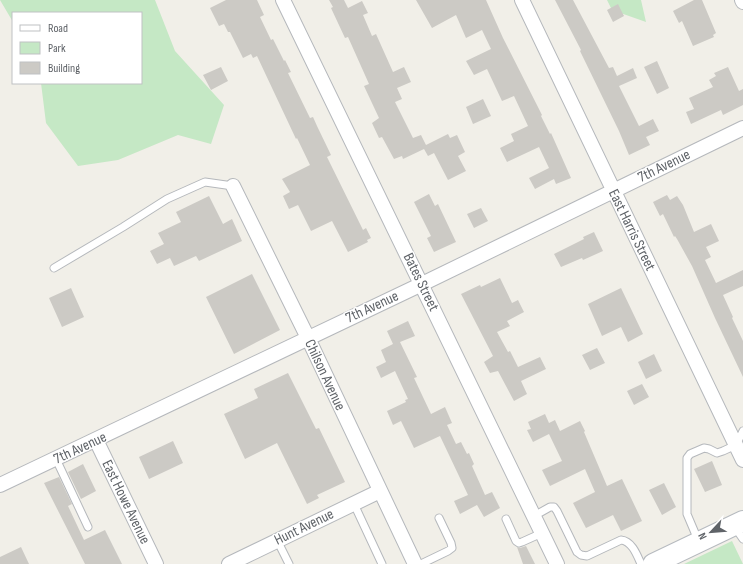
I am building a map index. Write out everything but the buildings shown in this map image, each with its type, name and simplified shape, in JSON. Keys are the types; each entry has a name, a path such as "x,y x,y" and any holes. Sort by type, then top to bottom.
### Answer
{"main road":[{"path":"653,564 699,542 740,528"}],"street":[{"name":"Bates Street","path":"283,0 557,564"},
{"name":"East Harris Street","path":"522,0 743,460"},
{"name":"7th Avenue","path":"0,486 422,284 743,128"},
{"name":"Chilson Avenue","path":"233,186 308,338 415,564"},
{"name":"East Howe Avenue","path":"96,440 156,564"},
{"name":"Hunt Avenue","path":"229,564 380,491"}],"lane":[{"path":"54,268 167,199 205,182 233,186"},
{"path":"699,542 687,514 686,458 690,454 704,448 720,453 736,445 743,431"},
{"path":"56,459 88,527"},
{"path":"354,504 382,564"},
{"path":"534,516 550,507 554,507 577,552 581,555 587,556 621,540 626,540 631,545 642,564"},
{"path":"421,564 452,548 439,518"},
{"path":"506,519 516,541 519,543 542,533"},
{"path":"277,540 289,564"}],"green space":[{"path":"0,0 155,0 175,51 224,105 211,144 178,135 118,160 78,166 46,123 41,84 142,84 142,12 12,12 12,20"},
{"path":"607,0 641,0 646,22 612,10"},
{"path":"732,541 743,564 684,564"}]}
